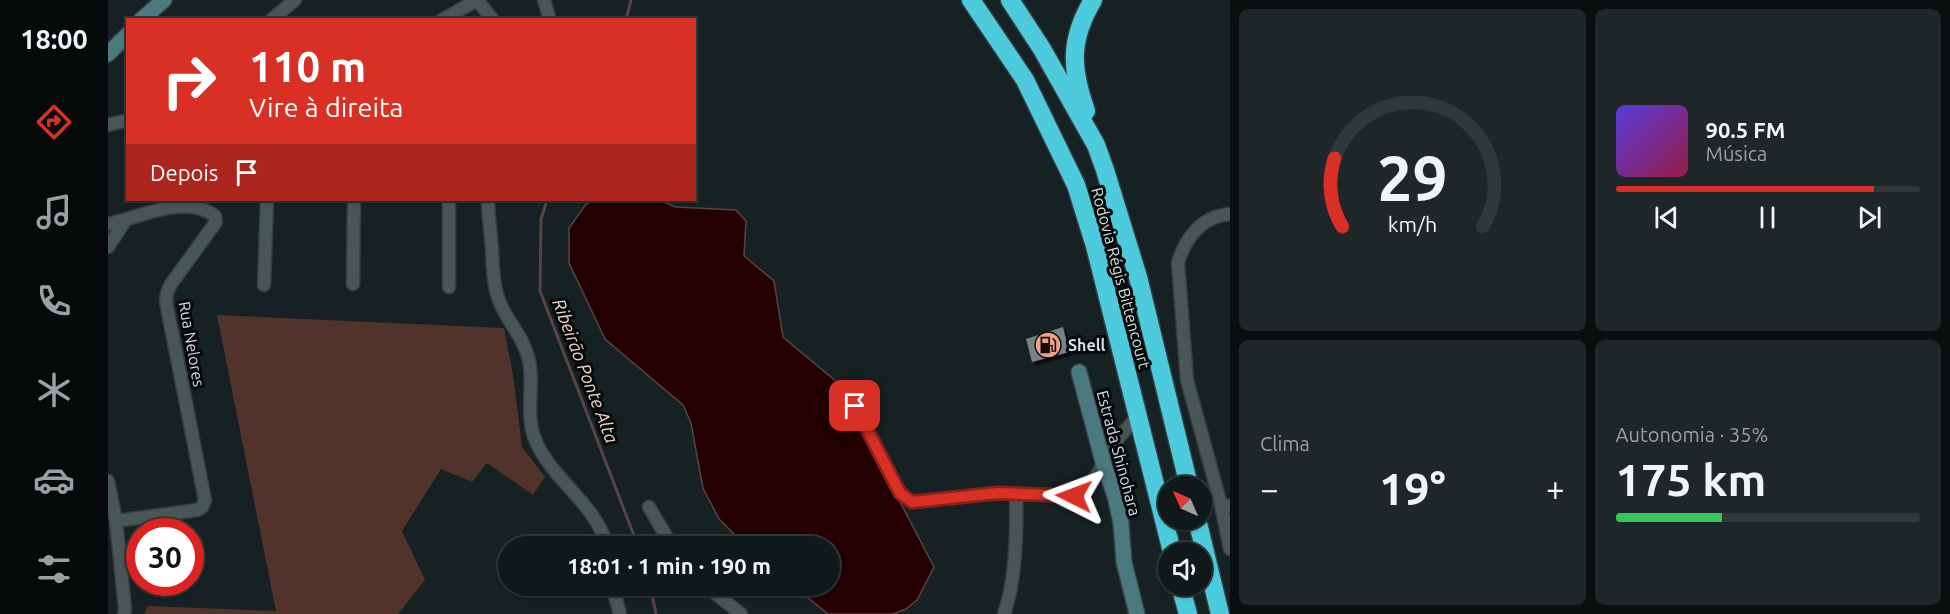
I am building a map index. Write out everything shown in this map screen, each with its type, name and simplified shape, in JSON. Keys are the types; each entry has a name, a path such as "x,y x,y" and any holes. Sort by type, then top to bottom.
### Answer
{"highway":[{"name":"Rodovia Régis Bittencourt","path":"972,0 1025,80 1076,185 1095,246 1169,542"},
{"name":"Rodovia Régis Bittencourt","path":"1010,0 1042,49 1096,145 1138,277 1187,476"},
{"path":"1093,0 1080,27 1075,43 1074,60 1078,88 1096,145"},
{"path":"1200,530 1220,614"},
{"path":"1183,596 1188,614"}],"street":[{"path":"143,18 164,0"},
{"path":"273,18 295,0"},
{"path":"446,18 477,0 491,18"},
{"path":"544,0 549,18"},
{"path":"108,54 126,36"},
{"path":"108,125 126,120"},
{"path":"264,285 267,201"},
{"path":"353,284 354,201"},
{"path":"448,201 449,287"},
{"path":"488,201 496,289 500,304 521,336 530,364 528,412 531,430 545,459 578,495 601,527 604,536"},
{"name":"Rua Nelores","path":"117,521 198,510 205,500 166,302 171,284 216,222 215,216 208,211 187,207 157,210 125,221"},
{"path":"1230,214 1207,221 1195,230 1178,263 1189,389 1226,506 1230,549"},
{"path":"108,224 125,221"},
{"path":"108,247 125,221"},
{"name":"Estrada Shinohara","path":"1079,372 1103,462 1115,496 1124,562 1137,614"},
{"path":"855,406 900,493 912,502 998,493 1074,496 1091,483 1121,435 1137,417"},
{"path":"108,481 117,521 124,614"},
{"path":"1004,614 1008,600 1017,523 1016,493"},
{"path":"649,507 666,536"},
{"path":"615,596 620,614"},
{"path":"719,596 741,614"}],"shaded area":[{"path":"594,201 661,201 676,207 736,210 746,221 744,256 774,281 783,337 838,383 934,567 917,600 906,609 893,614 828,614 806,596 840,596 840,536 736,536 719,519 703,488 691,423 683,405 605,339 569,263 569,228 586,204"},
{"path":"217,315 504,328 513,375 522,447 545,477 533,495 487,463 472,482 441,469 402,531 425,580 398,614 144,614 148,606 276,611"}],"building":[{"name":"Shell","path":"1063,327 1069,352 1032,362 1026,339"}],"waterway":[{"name":"Ribeirão Ponte Alta","path":"626,18 631,0"},
{"name":"Ribeirão Ponte Alta","path":"547,201 541,219 540,291 634,536"},
{"name":"Ribeirão Ponte Alta","path":"652,596 656,614"}],"place":[{"name":"Shell","path":"1048,345"}],"route":[{"path":"855,406 900,493 912,502 998,493 1074,496"}]}
